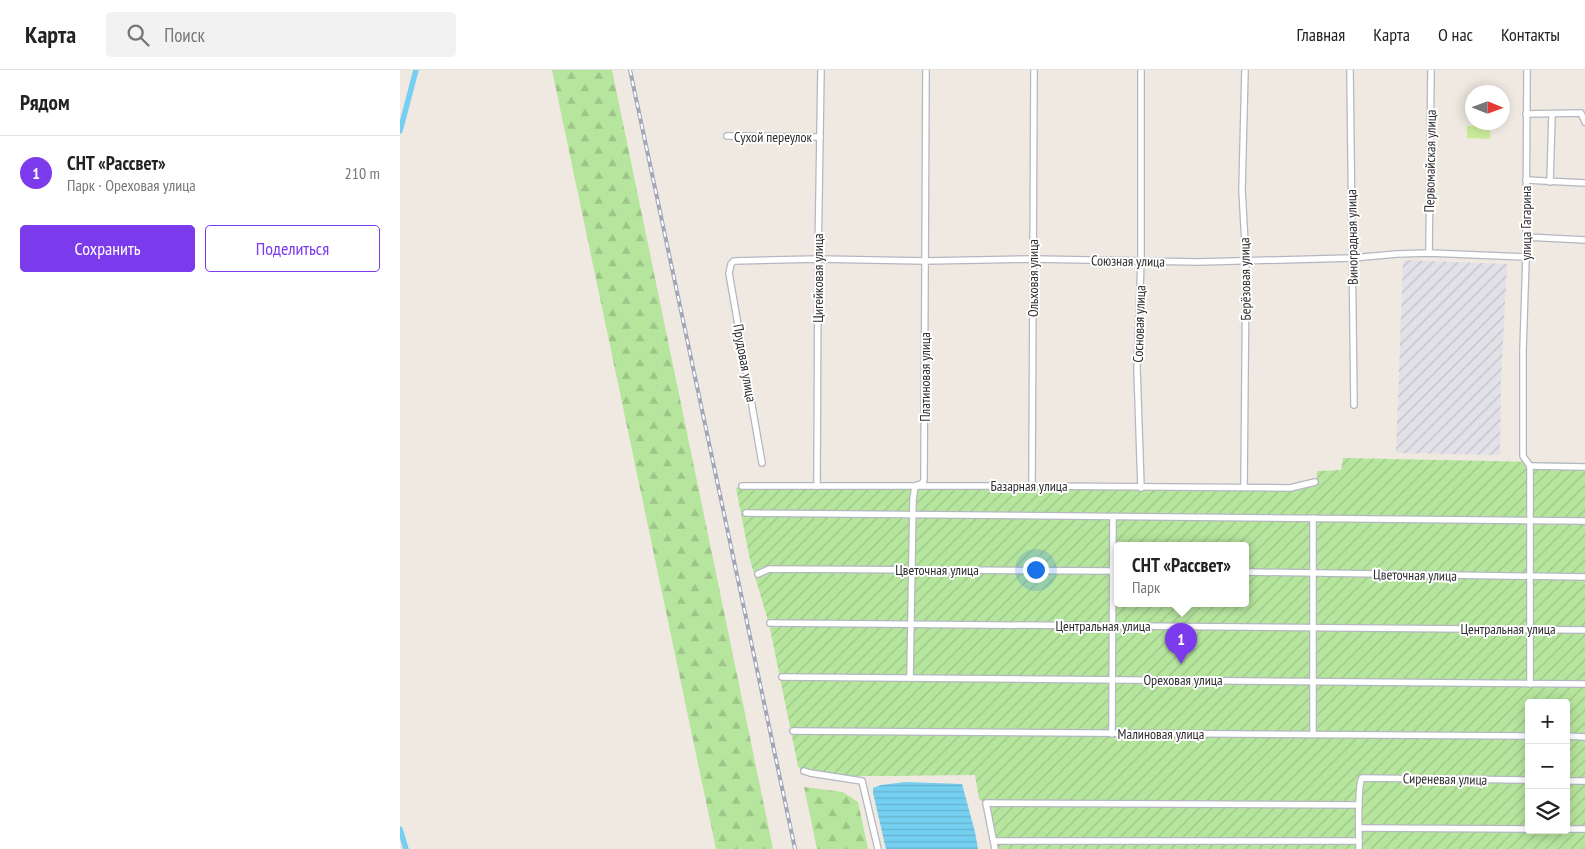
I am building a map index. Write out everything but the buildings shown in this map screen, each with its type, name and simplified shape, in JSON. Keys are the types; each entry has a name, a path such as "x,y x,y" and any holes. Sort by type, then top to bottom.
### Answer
{"street":[{"name":"Цигейковая улица","path":"817,486 821,70"},
{"name":"Платиновая улица","path":"910,678 912,515 915,486 923,483 924,479 926,70"},
{"name":"Ольховая улица","path":"1032,486 1034,70"},
{"name":"Сосновая улица","path":"1141,70 1141,261 1137,368 1141,488"},
{"name":"Берёзовая улица","path":"1244,487 1246,261 1242,190 1245,70"},
{"name":"Виноградная улица","path":"1350,70 1354,405"},
{"name":"Первомайская улица","path":"1429,253 1431,70"},
{"name":"улица Гагарина","path":"1527,70 1526,256 1522,350 1523,456 1530,466"},
{"path":"1526,114 1581,113 1585,122"},
{"path":"1550,182 1552,115"},
{"name":"Сухой переулок","path":"727,136 820,137"},
{"path":"1526,180 1585,183"},
{"path":"1526,237 1585,240"},
{"name":"Союзная улица","path":"730,264 734,260 818,259 1246,261 1352,258 1429,253 1526,256"},
{"name":"Прудовая улица","path":"730,264 729,273 762,463"},
{"path":"1530,684 1530,466 1585,467"},
{"name":"Базарная улица","path":"742,486 1290,488 1315,482"},
{"path":"746,513 1585,521"},
{"path":"1113,517 1114,544"},
{"path":"1313,518 1313,734"},
{"name":"Цветочная улица","path":"758,574 769,569 1114,571"},
{"name":"Цветочная улица","path":"1249,572 1585,577"},
{"path":"1112,734 1114,598"},
{"name":"Центральная улица","path":"770,623 1585,630"},
{"name":"Ореховая улица","path":"782,677 1585,684"},
{"name":"Малиновая улица","path":"793,731 1525,736"},
{"path":"1570,736 1585,737"},
{"path":"804,771 862,781 878,849"},
{"name":"Сиреневая улица","path":"1359,805 1359,784 1362,778 1525,780"},
{"path":"1570,781 1585,781"},
{"path":"995,849 986,804 1359,805 1359,849"},
{"path":"1359,828 1525,829"},
{"path":"1570,829 1585,829"},
{"path":"994,841 1359,840"}],"shaded area":[{"path":"1403,260 1507,264 1501,381 1500,455 1396,453"}],"green space":[{"path":"552,70 612,70 773,849 716,849"},
{"path":"1467,130 1490,130 1490,139 1467,138"},
{"path":"1343,458 1585,463 1585,849 995,849 986,804 979,799 975,775 869,776 806,774 798,766 769,624 750,560 736,488 742,486 1290,488 1317,482 1317,471 1341,470"},
{"path":"804,787 843,792 858,802 868,849 817,849"}],"water":[{"path":"906,782 962,784 978,849 886,849 873,788 881,785"}],"waterway":[{"path":"400,131 416,70"},
{"path":"400,829 406,849"}],"railway":[{"path":"630,70 795,849"}],"place":[{"name":"СНТ «Рассвет»","path":"1181,664"}]}
